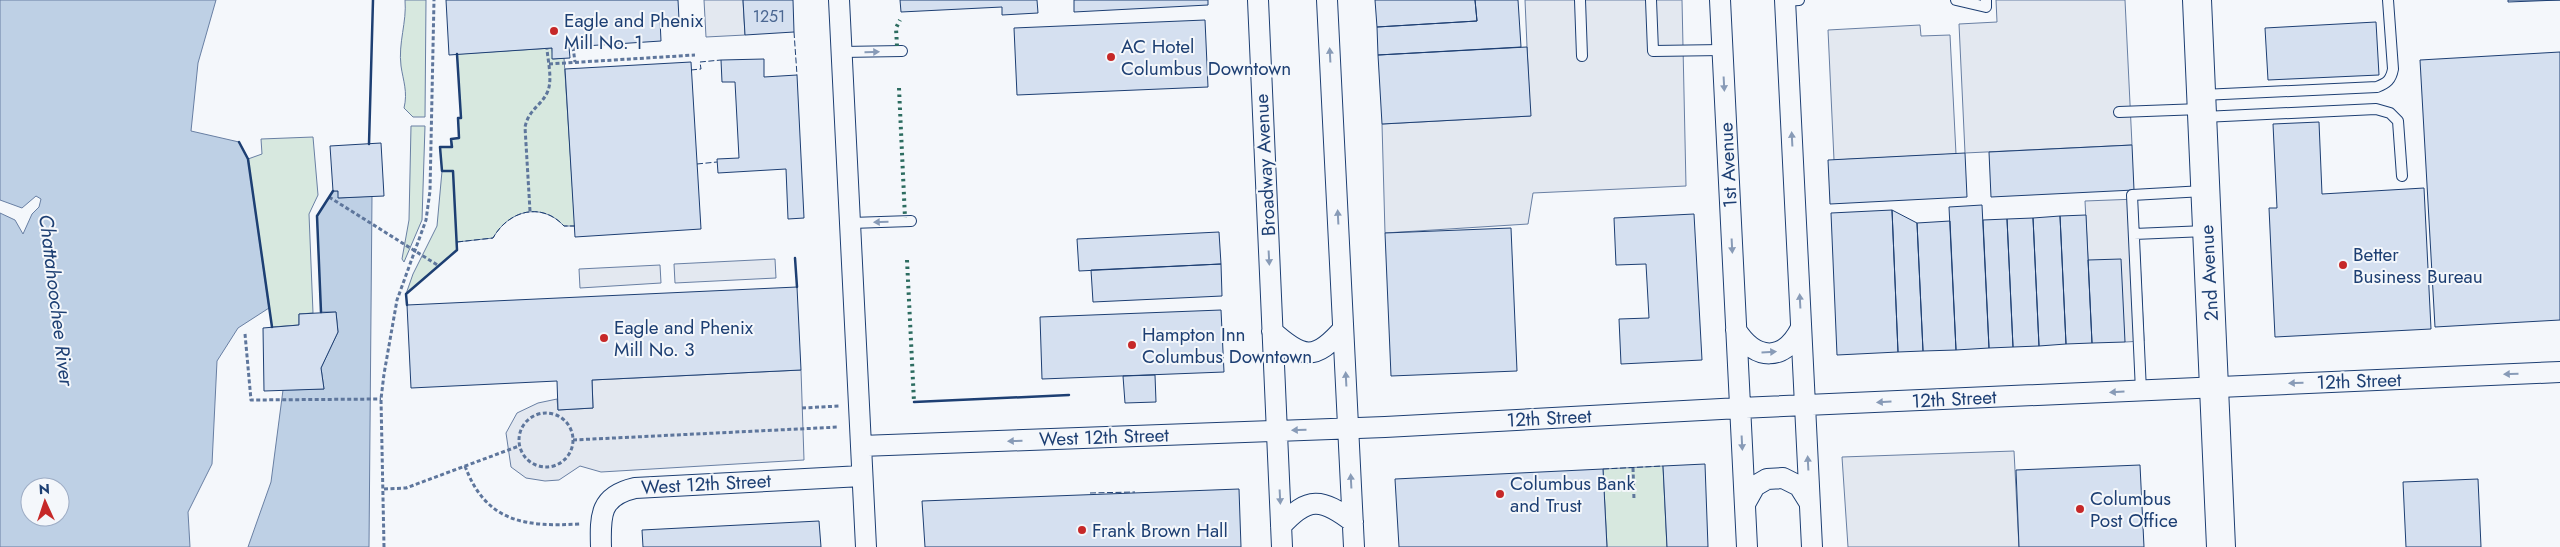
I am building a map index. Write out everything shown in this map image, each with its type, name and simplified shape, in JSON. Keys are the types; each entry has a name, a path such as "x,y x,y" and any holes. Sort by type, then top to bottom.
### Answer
{"main road":[{"name":"2nd Avenue","path":"2197,0 2221,547"}],"street":[{"path":"839,0 852,223 866,547"},
{"name":"Broadway Avenue","path":"1258,0 1282,547"},
{"path":"1327,0 1354,547"},
{"name":"1st Avenue","path":"1720,0 1747,547"},
{"path":"1790,0 1801,328 1812,547"},
{"path":"1736,330 1746,345 1760,353 1779,352 1794,342 1801,328"},
{"path":"1272,331 1290,348 1310,354 1327,347 1343,329"},
{"name":"12th Street","path":"1348,428 1740,408 2560,372"},
{"name":"West 12th Street","path":"861,446 1348,428"},
{"name":"West 12th Street","path":"600,522 604,508 611,497 620,491 635,488 862,476"},
{"path":"1744,504 1755,486 1767,479 1783,478 1799,486 1809,502"},
{"path":"1281,526 1297,509 1316,503 1333,507 1353,522"},
{"path":"600,522 601,547"}],"lane":[{"path":"1580,0 1582,56"},
{"path":"1651,0 1653,51 1722,50"},
{"path":"1956,0 1986,7 1986,0"},
{"path":"2119,112 2201,107 2377,87 2386,83 2391,77 2393,69 2388,0"},
{"path":"842,52 902,51"},
{"path":"2201,107 2376,109 2390,113 2398,121 2402,176"},
{"path":"2140,391 2132,195 2205,191"},
{"path":"852,223 911,221"},
{"path":"2134,234 2207,230"}],"path":[{"path":"384,547 381,399 397,300 426,220 430,191 434,0"},
{"path":"574,47 575,62"},
{"path":"530,211 525,127 528,117 547,93 547,48"},
{"path":"548,64 695,55"},
{"path":"329,197 439,266"},
{"path":"245,334 251,400 381,399"},
{"path":"802,408 859,404"},
{"path":"544,413 553,414 567,424 573,440 567,457 551,466 533,464 526,458 520,446 519,433 523,425 536,415 544,413"},
{"path":"573,440 860,426"},
{"path":"384,489 406,488 520,446"},
{"path":"465,466 472,485 482,497 494,508 522,523 551,526 600,522"},
{"path":"1633,468 1634,500"}],"shaded area":[{"path":"405,0 426,0 425,117 413,117 404,108 405,91 400,57"},
{"path":"704,0 743,0 745,35 706,37"},
{"path":"1525,0 1682,0 1686,186 1533,193 1528,224 1385,233 1382,124 1530,116"},
{"path":"1996,0 2125,0 2132,145 1965,153 1959,24 1997,22"},
{"path":"1920,25 1921,36 1950,35 1956,154 1834,160 1828,30"},
{"path":"552,48 553,59 564,58 575,226 564,226 555,218 535,212 516,216 507,221 493,238 457,242 457,250 406,294 413,274 437,226 442,171 440,147 451,147 451,139 459,138 458,118 461,117 457,54"},
{"path":"411,126 425,126 422,220 404,262 402,259 409,220"},
{"path":"313,137 318,195 309,214 313,313 299,314 299,325 272,327 248,159 262,154 261,139"},
{"path":"2137,199 2144,341 2125,342 2088,260 2085,201"},
{"path":"775,259 776,278 675,283 674,264"},
{"path":"660,265 661,283 580,288 579,269"},
{"path":"801,370 804,460 601,472 580,466 559,480 545,481 526,478 511,467 506,433 517,413 538,403 557,399 558,410 593,408 592,380"},
{"path":"2014,451 2019,547 1848,547 1842,457"},
{"path":"1663,466 1667,547 1607,547 1603,469"}],"water":[{"name":"Chattahoochee River","path":"0,0 216,0 198,63 191,131 239,142 248,159 269,308 238,328 217,361 212,464 188,512 190,547 0,547 0,213 15,220 23,234 32,214 39,207 41,199 36,196 22,208 0,200"},
{"path":"333,191 338,191 339,198 372,196 369,547 248,547 271,482 283,390 324,389 321,368 338,332 336,312 321,312 317,216"}],"building":[{"name":"Eagle and Phenix Mill No. 1","path":"446,0 678,0 679,19 660,20 661,41 569,47 570,58 552,59 552,48 449,55"},
{"path":"743,0 793,0 794,32 745,35"},
{"path":"900,0 1037,0 1038,13 1002,15 1002,7 901,12"},
{"path":"1074,0 1208,0 1208,5 1074,12"},
{"path":"1375,0 1475,0 1477,21 1377,27"},
{"path":"1475,0 1518,0 1521,47 1378,55 1377,27 1477,21"},
{"path":"2508,0 2560,0 2508,2"},
{"name":"AC Hotel Columbus Downtown","path":"1205,20 1208,87 1017,95 1014,28"},
{"path":"2376,22 2379,75 2268,80 2265,28"},
{"path":"1527,47 1531,116 1382,124 1378,55"},
{"path":"2560,52 2560,320 2435,327 2420,60"},
{"path":"764,59 764,77 797,75 804,218 788,219 786,169 718,173 717,159 739,158 735,82 722,82 721,60"},
{"path":"691,62 701,229 575,237 565,69"},
{"path":"2319,122 2322,194 2424,188 2431,329 2275,337 2269,208 2277,208 2273,124"},
{"path":"381,143 384,196 338,198 338,191 333,191 330,146"},
{"path":"2132,145 2134,190 1991,197 1989,152"},
{"path":"1965,153 1967,197 1830,204 1828,160"},
{"path":"1982,205 1989,348 1956,350 1949,207"},
{"path":"1892,210 1898,352 1837,355 1831,213"},
{"path":"1892,210 1917,223 1923,351 1898,352"},
{"path":"1694,214 1702,360 1621,364 1619,319 1649,318 1646,264 1616,265 1614,218"},
{"path":"2086,215 2092,343 2066,344 2060,216"},
{"path":"2060,216 2066,344 2039,346 2033,218"},
{"path":"2033,218 2039,346 2013,347 2007,219"},
{"path":"2007,219 2013,347 1989,348 1983,220"},
{"path":"1950,221 1956,350 1923,351 1917,223"},
{"path":"1511,228 1517,371 1391,376 1385,233"},
{"path":"1219,232 1221,264 1079,271 1077,239"},
{"path":"2121,259 2125,342 2092,343 2088,260"},
{"path":"1221,264 1222,296 1093,302 1091,270"},
{"name":"Eagle and Phenix Mill No. 3","path":"797,287 801,370 592,380 593,408 558,410 557,381 411,388 407,305"},
{"name":"Hampton Inn Columbus Downtown","path":"1221,310 1224,372 1042,379 1040,317"},
{"path":"336,312 338,332 321,368 324,389 264,391 263,328 299,325 299,314"},
{"path":"1155,375 1156,402 1125,403 1123,376"},
{"path":"1705,464 1708,547 1667,547 1663,466"},
{"name":"Columbus Post Office","path":"2140,465 2144,547 2019,547 2016,470"},
{"name":"Columbus Bank and Trust","path":"1603,469 1607,547 1399,547 1395,479"},
{"path":"2478,479 2481,547 2406,547 2403,482"},
{"name":"Frank Brown Hall","path":"1239,489 1241,547 925,547 922,501"},
{"path":"819,521 821,547 643,547 642,530"}],"hedge":[{"path":"897,46 896,28 900,20"},
{"path":"899,88 905,218"},
{"path":"907,260 914,402"}],"fence":[{"path":"794,32 797,75"},
{"path":"691,70 701,69 700,62 721,60"},
{"path":"697,164 717,162"},
{"path":"457,242 493,238 507,221 526,212 545,214 555,218 564,226 575,226"},
{"path":"1603,469 1663,466"},
{"path":"1090,493 1135,492"}],"wall":[{"path":"369,144 373,0"},
{"path":"407,305 406,294 457,250 453,171 442,171 440,147 452,147 451,139 459,138 458,118 461,118 457,54"},
{"path":"239,142 248,159 272,327"},
{"path":"321,312 317,216 333,191"},
{"path":"795,258 797,287"},
{"path":"914,402 1069,395"}],"place":[{"name":"Eagle and Phenix Mill No. 1","path":"554,31"},
{"name":"AC Hotel Columbus Downtown","path":"1111,57"},
{"name":"Better Business Bureau","path":"2343,265"},
{"name":"Eagle and Phenix Mill No. 3","path":"604,338"},
{"name":"Hampton Inn Columbus Downtown","path":"1132,345"},
{"name":"Columbus Bank and Trust","path":"1500,494"},
{"name":"Columbus Post Office","path":"2080,509"},
{"name":"Frank Brown Hall","path":"1082,530"}]}
